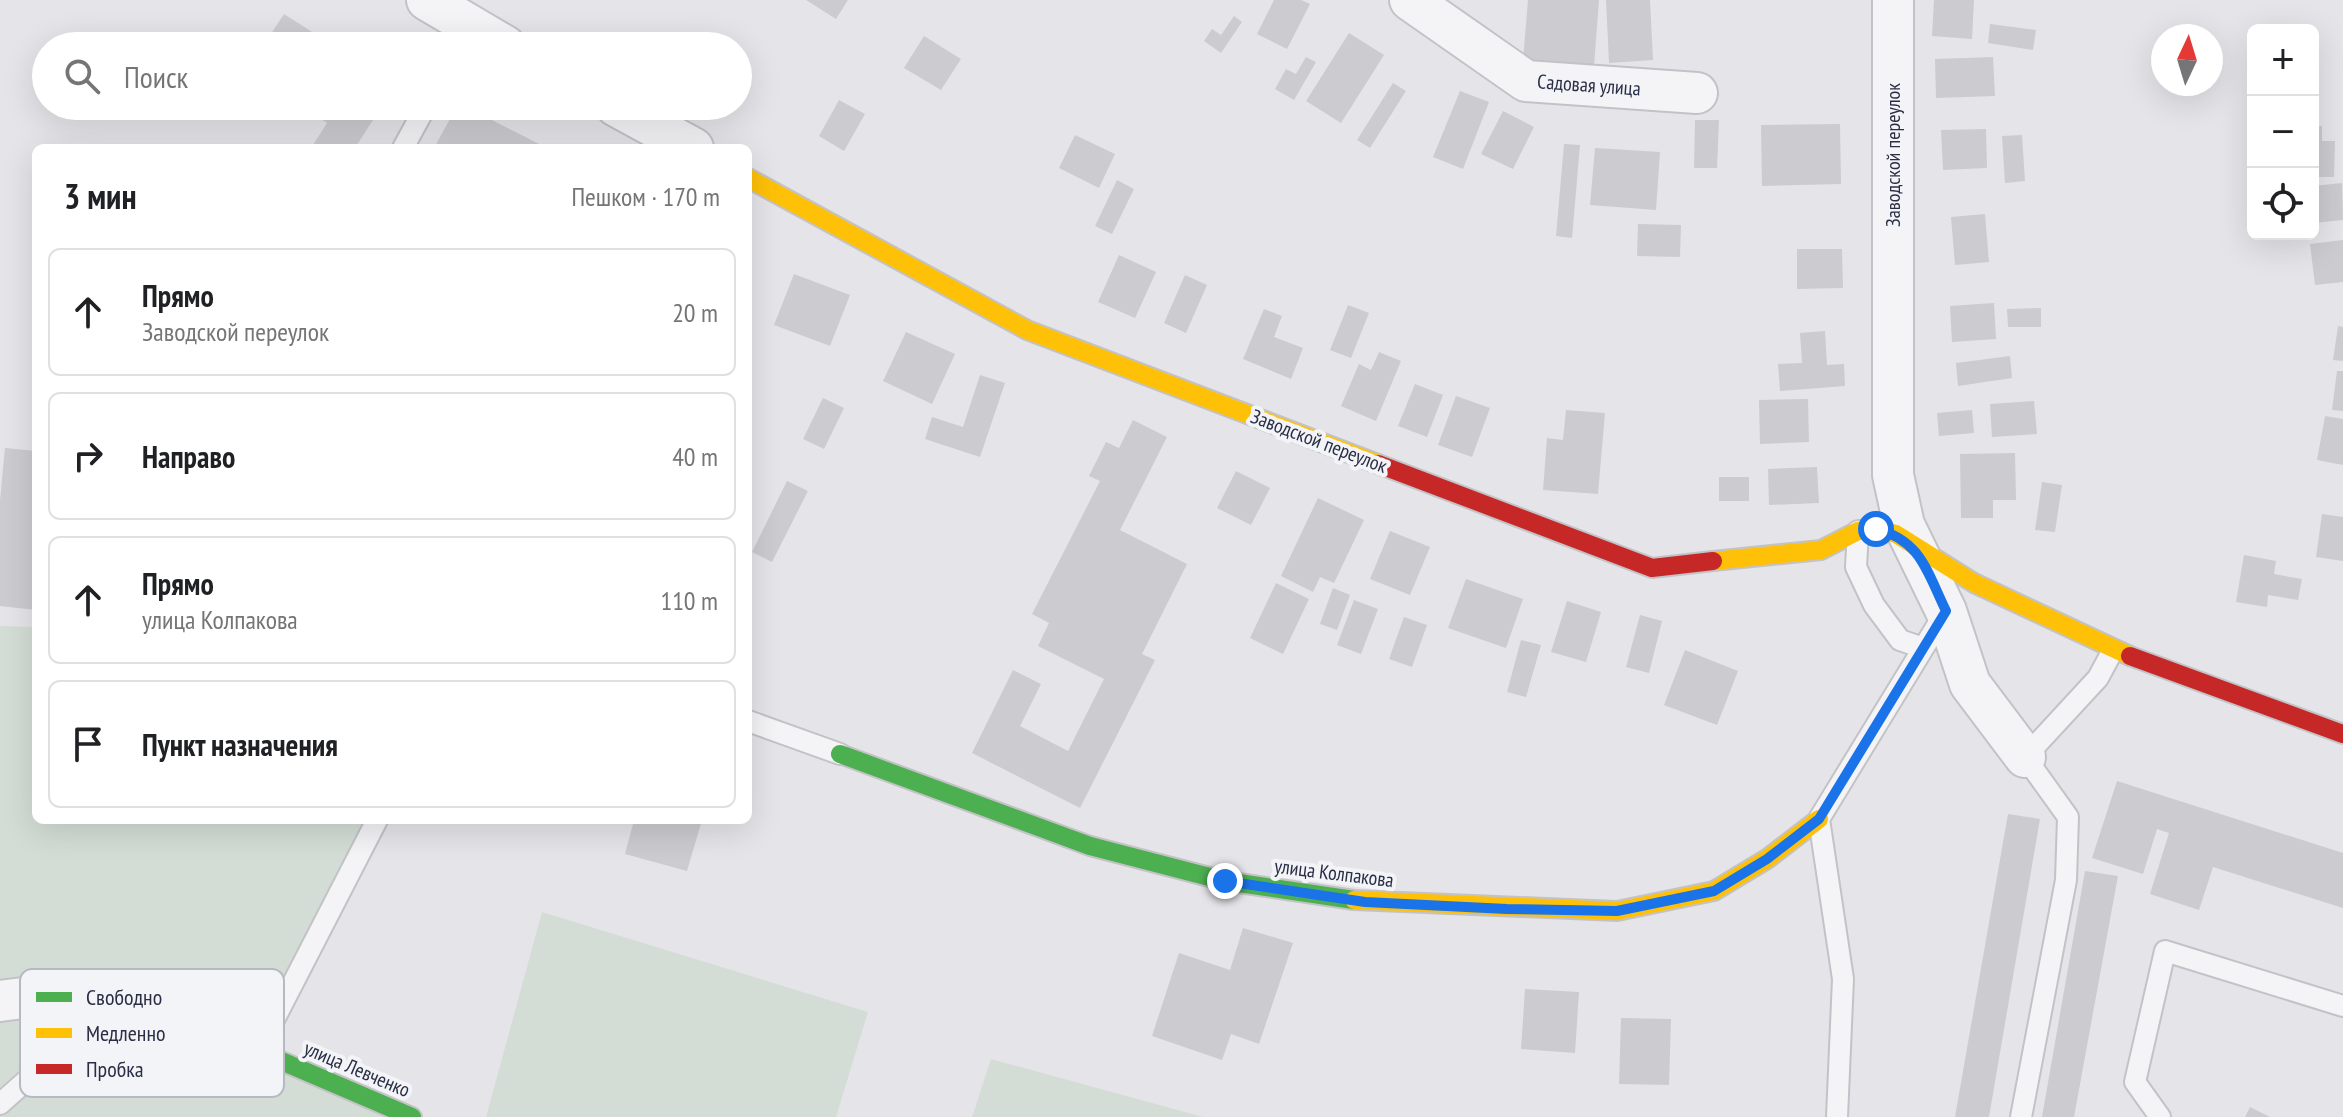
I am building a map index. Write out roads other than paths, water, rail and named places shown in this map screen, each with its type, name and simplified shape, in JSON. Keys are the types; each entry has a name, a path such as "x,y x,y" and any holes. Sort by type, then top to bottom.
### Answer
{"street":[{"path":"427,0 461,32"},
{"name":"Садовая улица","path":"1410,0 1526,81 1697,93"},
{"name":"Заводской переулок","path":"1893,0 1893,475 1904,525 1946,611 1970,684 2025,757"},
{"path":"642,120 686,144"},
{"name":"Заводской переулок","path":"752,180 1027,330 1652,568 1821,550 1858,531"},
{"path":"1858,531 1876,529 1896,534 1974,583 2113,650 2343,734"},
{"name":"улица Колпакова","path":"840,754 1090,846 1225,881 1365,902 1617,911 1714,891 1767,859 1819,819"},
{"path":"0,1001 20,998"},
{"name":"улица Левченко","path":"284,1062 412,1117"}],"lane":[{"path":"405,144 418,120"},
{"path":"1858,531 1856,567 1874,605 1900,640 1923,648"},
{"path":"1837,1117 1843,979 1819,819 1946,611"},
{"path":"2021,1117 2066,880 2068,817 2025,757 2098,678 2113,650"},
{"path":"752,722 840,754"},
{"path":"284,1001 375,824"},
{"path":"2160,1117 2135,1082 2165,951 2343,1006"},
{"path":"0,1104 20,1086"}]}
